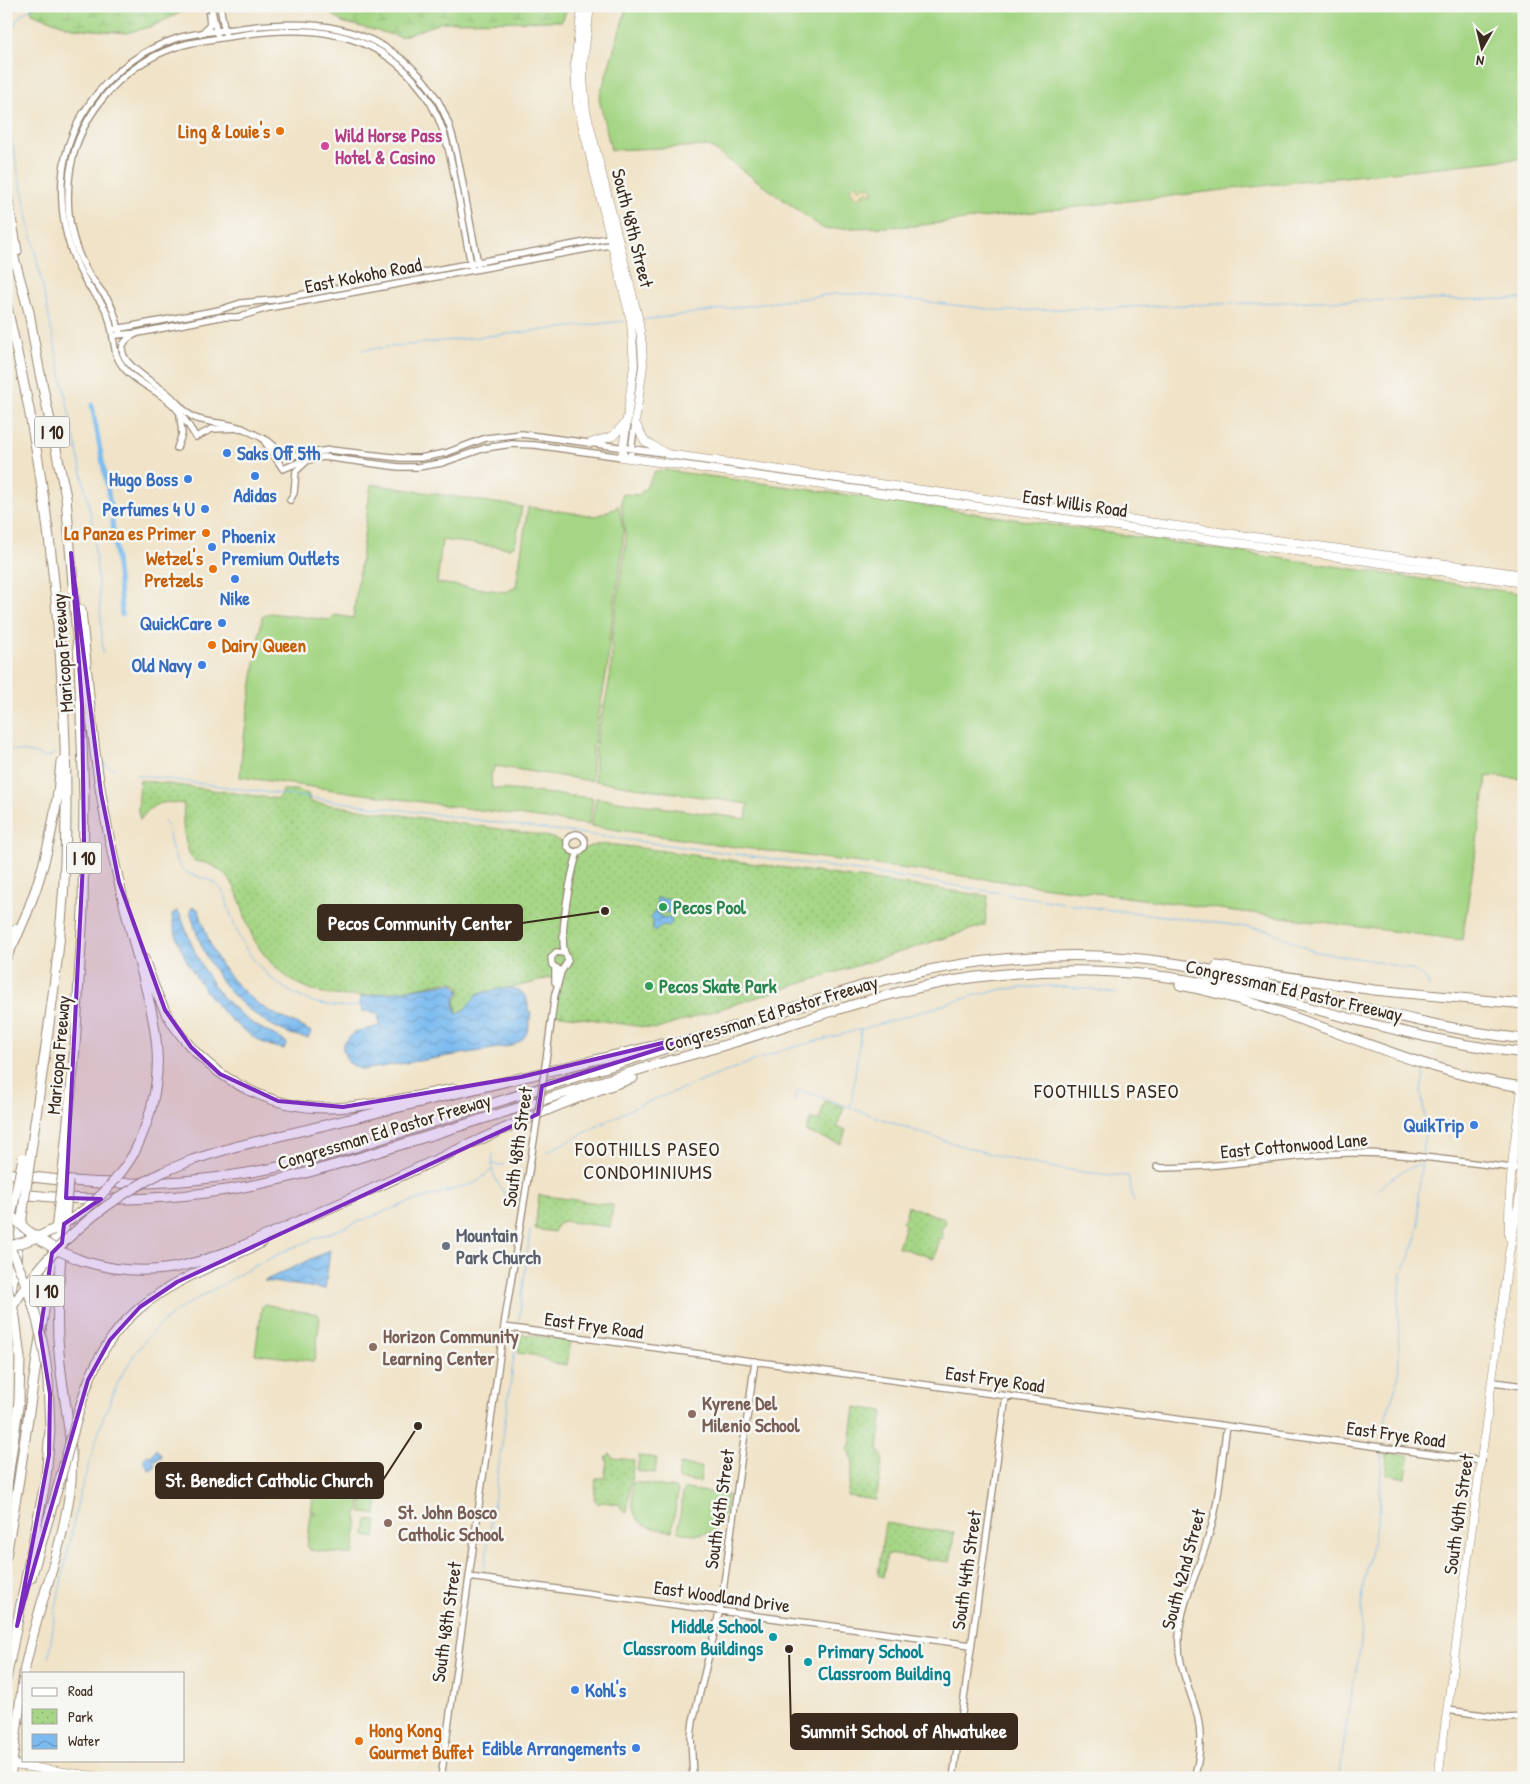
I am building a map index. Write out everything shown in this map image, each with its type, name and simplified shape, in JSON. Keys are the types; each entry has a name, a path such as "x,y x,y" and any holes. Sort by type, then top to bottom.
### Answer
{"highway":[{"path":"6,190 29,312"},
{"name":"I 10","path":"6,229 29,312 66,497 71,553"},
{"name":"I 10","path":"6,305 29,410 44,500 57,613 64,727"},
{"path":"6,1247 27,1242 50,1232 82,1213 110,1187 134,1152 148,1122 158,1076 158,1051 153,1014 119,882 101,793 80,598 71,553"},
{"name":"Maricopa Freeway","path":"6,1556 60,1230 67,1162 80,972 84,820 82,713 71,553"},
{"path":"6,958 26,917 47,850 55,812 64,727"},
{"name":"Maricopa Freeway","path":"27,1159 56,970 63,894 66,803 64,727"},
{"path":"119,882 152,982 168,1016 202,1059 220,1074 248,1090 292,1104 336,1108 520,1077"},
{"path":"6,943 23,915 37,886"},
{"name":"Congressman Ed Pastor Freeway","path":"6,1173 47,1179 108,1184 169,1183 230,1177 275,1169 349,1149 868,984 912,972 958,964 1019,957 1111,957 1172,963 1240,976 1418,1021 1521,1039"},
{"path":"1172,963 1208,964 1374,990 1524,1004"},
{"name":"Congressman Ed Pastor Freeway","path":"6,1192 36,1196 102,1199 156,1198 224,1190 269,1182 328,1167 874,998 948,982 993,975 1038,972 1114,973 1166,977 1219,986 1396,1030 1448,1041 1520,1052"},
{"path":"1114,973 1239,998 1290,1014 1443,1070 1523,1087"},
{"path":"6,1317 35,1273 70,1234 114,1200 163,1172 229,1148 729,1027"},
{"path":"9,1210 28,1231 45,1243 83,1261 132,1270 156,1270 179,1267 221,1253 338,1206 557,1106 735,1042"},
{"path":"6,1679 48,1470 50,1424 48,1380 43,1344 32,1300 6,1240 9,1210 27,1159"},
{"name":"I 10","path":"6,1326 27,1159"},
{"path":"17,1626 80,1407 91,1373 105,1346 124,1322 146,1302 177,1282 338,1206"},
{"path":"24,1672 64,1520 71,1482 71,1436 60,1366 57,1329 60,1230"},
{"path":"6,1284 18,1333 21,1374 6,1492"},
{"path":"6,1302 13,1332 15,1358 15,1395 6,1450"},
{"path":"10,1778 9,1765 22,1686"}],"main road":[{"name":"South 48th Street","path":"582,6 575,65 577,103 615,240"},
{"name":"South 48th Street","path":"590,6 583,64 586,111 615,240 634,344 631,422 626,458"},
{"path":"590,443 614,436 631,422 645,441 667,454"},
{"name":"East Willis Road","path":"667,454 1524,583"},
{"name":"East Willis Road","path":"626,458 1061,513 1524,575"},
{"name":"South 40th Street","path":"1509,1254 1508,1211 1524,1076"},
{"name":"South 40th Street","path":"1438,1778 1509,1254 1524,1165"},
{"path":"9,1765 108,1778"}],"street":[{"path":"209,6 218,39"},
{"path":"201,34 210,25 209,6"},
{"path":"220,6 226,37"},
{"path":"119,332 113,310 87,270 77,249 66,214 62,178 66,155 73,134 83,114 96,94 115,74 154,48 175,39 201,34 270,24 292,27 325,26 368,38 388,49 407,63 426,84 444,111 454,137 479,269"},
{"path":"242,428 212,430 196,437 174,406 126,370 119,361 107,311 84,278 71,250 64,228 69,180 72,158 88,118 111,88 138,65 158,54 185,45 292,27"},
{"path":"299,27 357,40 371,47 402,68 427,96 439,118 448,141 472,270"},
{"path":"106,84 111,88"},
{"name":"East Kokoho Road","path":"112,333 222,310 250,302 268,301 471,263 615,240"},
{"name":"East Kokoho Road","path":"119,332 138,333 223,317 238,317 268,308 479,269 615,240"},
{"path":"323,291 324,298"},
{"path":"222,310 223,317"},
{"path":"138,333 128,338 123,347 123,356 138,373 172,397 185,412 200,420 242,428 290,456 310,455 390,466 412,467 448,461 477,450 500,445 535,446 626,458"},
{"path":"174,406 179,414 182,427 182,434 177,448"},
{"name":"East Willis Road","path":"310,455 324,450 338,450 401,458 420,458 446,453 491,437 522,434 667,454"},
{"path":"535,446 537,436"},
{"path":"263,439 283,469 310,455"},
{"path":"446,453 448,461"},
{"path":"290,500 294,493 296,471 310,455"},
{"path":"564,932 551,960 555,967 563,968 567,965 568,961 564,953 564,932 575,851"},
{"path":"556,952 564,953"},
{"name":"South 48th Street","path":"555,967 555,995"},
{"name":"South 48th Street","path":"441,1778 504,1327 555,995 563,968"},
{"name":"East Cottonwood Lane","path":"1157,1167 1208,1167 1333,1154 1380,1153 1523,1169"},
{"name":"East Frye Road","path":"504,1327 1482,1461"},
{"name":"South 46th Street","path":"693,1778 691,1750 693,1721 720,1611 755,1361"},
{"path":"1493,1382 1524,1386"},
{"name":"South 44th Street","path":"953,1778 1006,1396"},
{"name":"South 42nd Street","path":"1194,1778 1200,1750 1199,1731 1196,1713 1180,1663 1179,1631 1183,1612 1212,1526 1227,1426"},
{"name":"East Woodland Drive","path":"469,1577 971,1645"},
{"path":"1447,1710 1499,1717 1524,1716"}],"highlighted area":[{"path":"71,553 101,793 119,882 165,1010 191,1047 220,1074 278,1101 343,1107 521,1077 729,1027 542,1086 538,1114 177,1282 140,1307 110,1340 88,1380 17,1626 49,1455 50,1394 40,1333 52,1253 62,1243 64,1224 101,1199 66,1198 84,843 82,705"}],"green space":[{"path":"31,6 194,6 153,26 126,33 72,28 32,13"},
{"path":"322,6 568,6 562,21 443,22 401,37 342,22"},
{"path":"627,6 1524,6 1524,158 913,226 824,229 709,146 611,150 599,99"},
{"path":"664,470 871,498 1524,594 1524,779 1487,776 1462,940 736,847 591,826 596,798 746,819 748,804 595,781 596,742 610,679 611,640 626,544 621,507 622,494 639,495 647,486 654,472"},
{"path":"371,484 522,507 515,545 510,548 442,540 437,583 506,592 516,587 528,507 596,516 616,508 618,505 623,528 623,546 609,641 608,664 592,753 592,781 495,766 491,775 492,788 593,798 589,825 240,777 242,750 262,617 270,613 329,620 335,615 353,618"},
{"path":"140,780 278,799 283,790 295,790 308,794 310,802 537,835 557,840 567,848 583,850 596,845 625,846 988,896 985,925 657,1029 555,1014 560,979 549,978 525,985 478,993 464,1010 457,1013 455,1001 460,995 459,986 452,981 370,995 345,996 320,992 297,983 276,967 256,943 230,880 214,867 192,859 184,832 184,804 159,804 150,809 140,820 138,811"},
{"path":"825,1101 844,1107 837,1127 846,1130 841,1144 806,1132 811,1118 819,1121"},
{"path":"539,1195 613,1205 610,1227 563,1221 557,1225 554,1232 535,1229"},
{"path":"908,1206 943,1218 946,1222 941,1230 943,1238 940,1239 934,1258 898,1247 905,1225 902,1222"},
{"path":"265,1304 318,1314 320,1318 315,1359 313,1361 255,1354 262,1306"},
{"path":"521,1334 571,1341 567,1365 552,1363 538,1356 518,1353"},
{"path":"855,1407 883,1411 878,1449 883,1458 876,1500 847,1496 853,1462 848,1450"},
{"path":"1387,1452 1409,1455 1406,1478 1386,1474"},
{"path":"610,1454 613,1458 634,1460 627,1513 623,1511 619,1504 602,1502 599,1504 594,1500 596,1478 604,1478 607,1461 605,1457"},
{"path":"639,1456 657,1458 655,1473 637,1471"},
{"path":"680,1464 702,1467 700,1482 678,1479"},
{"path":"322,1465 364,1472 359,1510 356,1517 358,1518 353,1555 310,1550 307,1547 311,1514 316,1514 316,1512 311,1512 318,1468"},
{"path":"633,1482 676,1488 678,1491 672,1531 650,1527 638,1519 634,1513"},
{"path":"686,1489 728,1495 723,1517 715,1530 701,1534 678,1532 683,1492"},
{"path":"364,1495 378,1497 376,1515 361,1512"},
{"path":"367,1520 377,1521 375,1538 365,1536"},
{"path":"885,1523 954,1533 950,1562 887,1554 883,1577 878,1575"}],"sand":[{"path":"858,184 859,190 869,186 873,190 872,194 869,194 867,191 865,196 862,194 858,198 852,194 850,189"}],"water":[{"path":"657,898 671,900 670,913 659,911 658,914 661,917 671,918 672,923 669,926 662,925 655,931 652,928 654,921 651,916 656,912"},
{"path":"193,907 198,909 216,956 234,982 266,1009 311,1032 308,1038 296,1036 265,1021 250,1011 226,987 208,959 201,943 190,910"},
{"path":"177,911 204,970 221,994 231,1006 249,1021 287,1043 284,1049 265,1043 246,1032 227,1016 210,997 184,954 176,933 172,914"},
{"path":"455,984 459,992 454,1001 456,1014 464,1010 478,994 511,989 518,990 524,994 528,1011 531,1012 527,1033 521,1040 511,1046 362,1070 349,1063 343,1049 343,1043 354,1032 380,1026 378,1013 362,1011 361,997"},
{"path":"330,1250 325,1289 264,1281"},
{"path":"156,1449 162,1456 154,1462 155,1467 150,1470 147,1469 148,1466 144,1463 144,1459 147,1455 151,1456"}],"waterway":[{"path":"35,6 17,20 10,42 7,72 9,128 92,521 103,653"},
{"path":"643,320 835,294 862,294 1004,311 1313,301 1524,299"},
{"path":"362,350 625,321"},
{"path":"92,405 111,508 122,615"},
{"path":"6,749 37,754 45,758 55,754"},
{"path":"103,763 114,769"},
{"path":"136,775 796,862 1087,907 1269,930 1312,951 1411,969 1426,979 1429,987"},
{"path":"164,821 167,825 173,851 179,865 188,873 212,882 223,892 240,938 252,958 264,972 278,984 309,1001 344,1007 363,1005"},
{"path":"547,1152 637,1106 780,1051 880,1024 976,995 1004,989 1048,986 1092,989 1116,994"},
{"path":"851,1106 861,1029"},
{"path":"1422,1155 1426,1125 1421,1091 1424,1073"},
{"path":"794,1102 797,1092 800,1090 930,1136 992,1154 1069,1170 1128,1176 1134,1202"},
{"path":"49,1657 55,1612 79,1497 103,1418 119,1380 134,1355 153,1331 176,1311 247,1270 291,1248 407,1203 475,1183 492,1170 493,1154"},
{"path":"1383,1444 1386,1416 1398,1380 1398,1305 1400,1286 1402,1274 1415,1243 1419,1224 1418,1195 1422,1159"},
{"path":"492,1164 504,1165"},
{"path":"1376,1191 1403,1171 1420,1166"},
{"path":"492,1170 497,1182 513,1206"},
{"path":"519,1321 530,1231"},
{"path":"484,1572 517,1336"},
{"path":"1340,1771 1349,1707 1361,1644 1363,1586 1379,1512 1382,1450"}],"place":[{"name":"Ling & Louie's","path":"280,131"},
{"name":"Wild Horse Pass Hotel & Casino","path":"325,146"},
{"name":"Saks Off 5th","path":"227,453"},
{"name":"Adidas","path":"255,476"},
{"name":"Hugo Boss","path":"188,479"},
{"name":"Perfumes 4 U","path":"205,509"},
{"name":"La Panza es Primer","path":"206,533"},
{"name":"Phoenix Premium Outlets","path":"212,547"},
{"name":"Wetzel's Pretzels","path":"213,569"},
{"name":"Nike","path":"235,579"},
{"name":"QuickCare","path":"222,623"},
{"name":"Dairy Queen","path":"212,645"},
{"name":"Old Navy","path":"202,665"},
{"name":"Pecos Pool","path":"663,907"},
{"name":"Pecos Community Center","path":"605,911"},
{"name":"Pecos Skate Park","path":"649,986"},
{"name":"QuikTrip","path":"1474,1125"},
{"name":"Mountain Park Church","path":"446,1246"},
{"name":"Horizon Community Learning Center","path":"373,1347"},
{"name":"Kyrene Del Milenio School","path":"692,1414"},
{"name":"St. Benedict Catholic Church","path":"418,1426"},
{"name":"St. John Bosco Catholic School","path":"388,1523"},
{"name":"Middle School Classroom Buildings","path":"773,1637"},
{"name":"Summit School of Ahwatukee","path":"789,1649"},
{"name":"Primary School Classroom Building","path":"808,1662"},
{"name":"Kohl's","path":"575,1690"},
{"name":"Hong Kong Gourmet Buffet","path":"359,1741"},
{"name":"Edible Arrangements","path":"636,1748"}],"district":[{"name":"FOOTHILLS PASEO","path":"1107,1090"},
{"name":"FOOTHILLS PASEO CONDOMINIUMS","path":"648,1160"}]}
